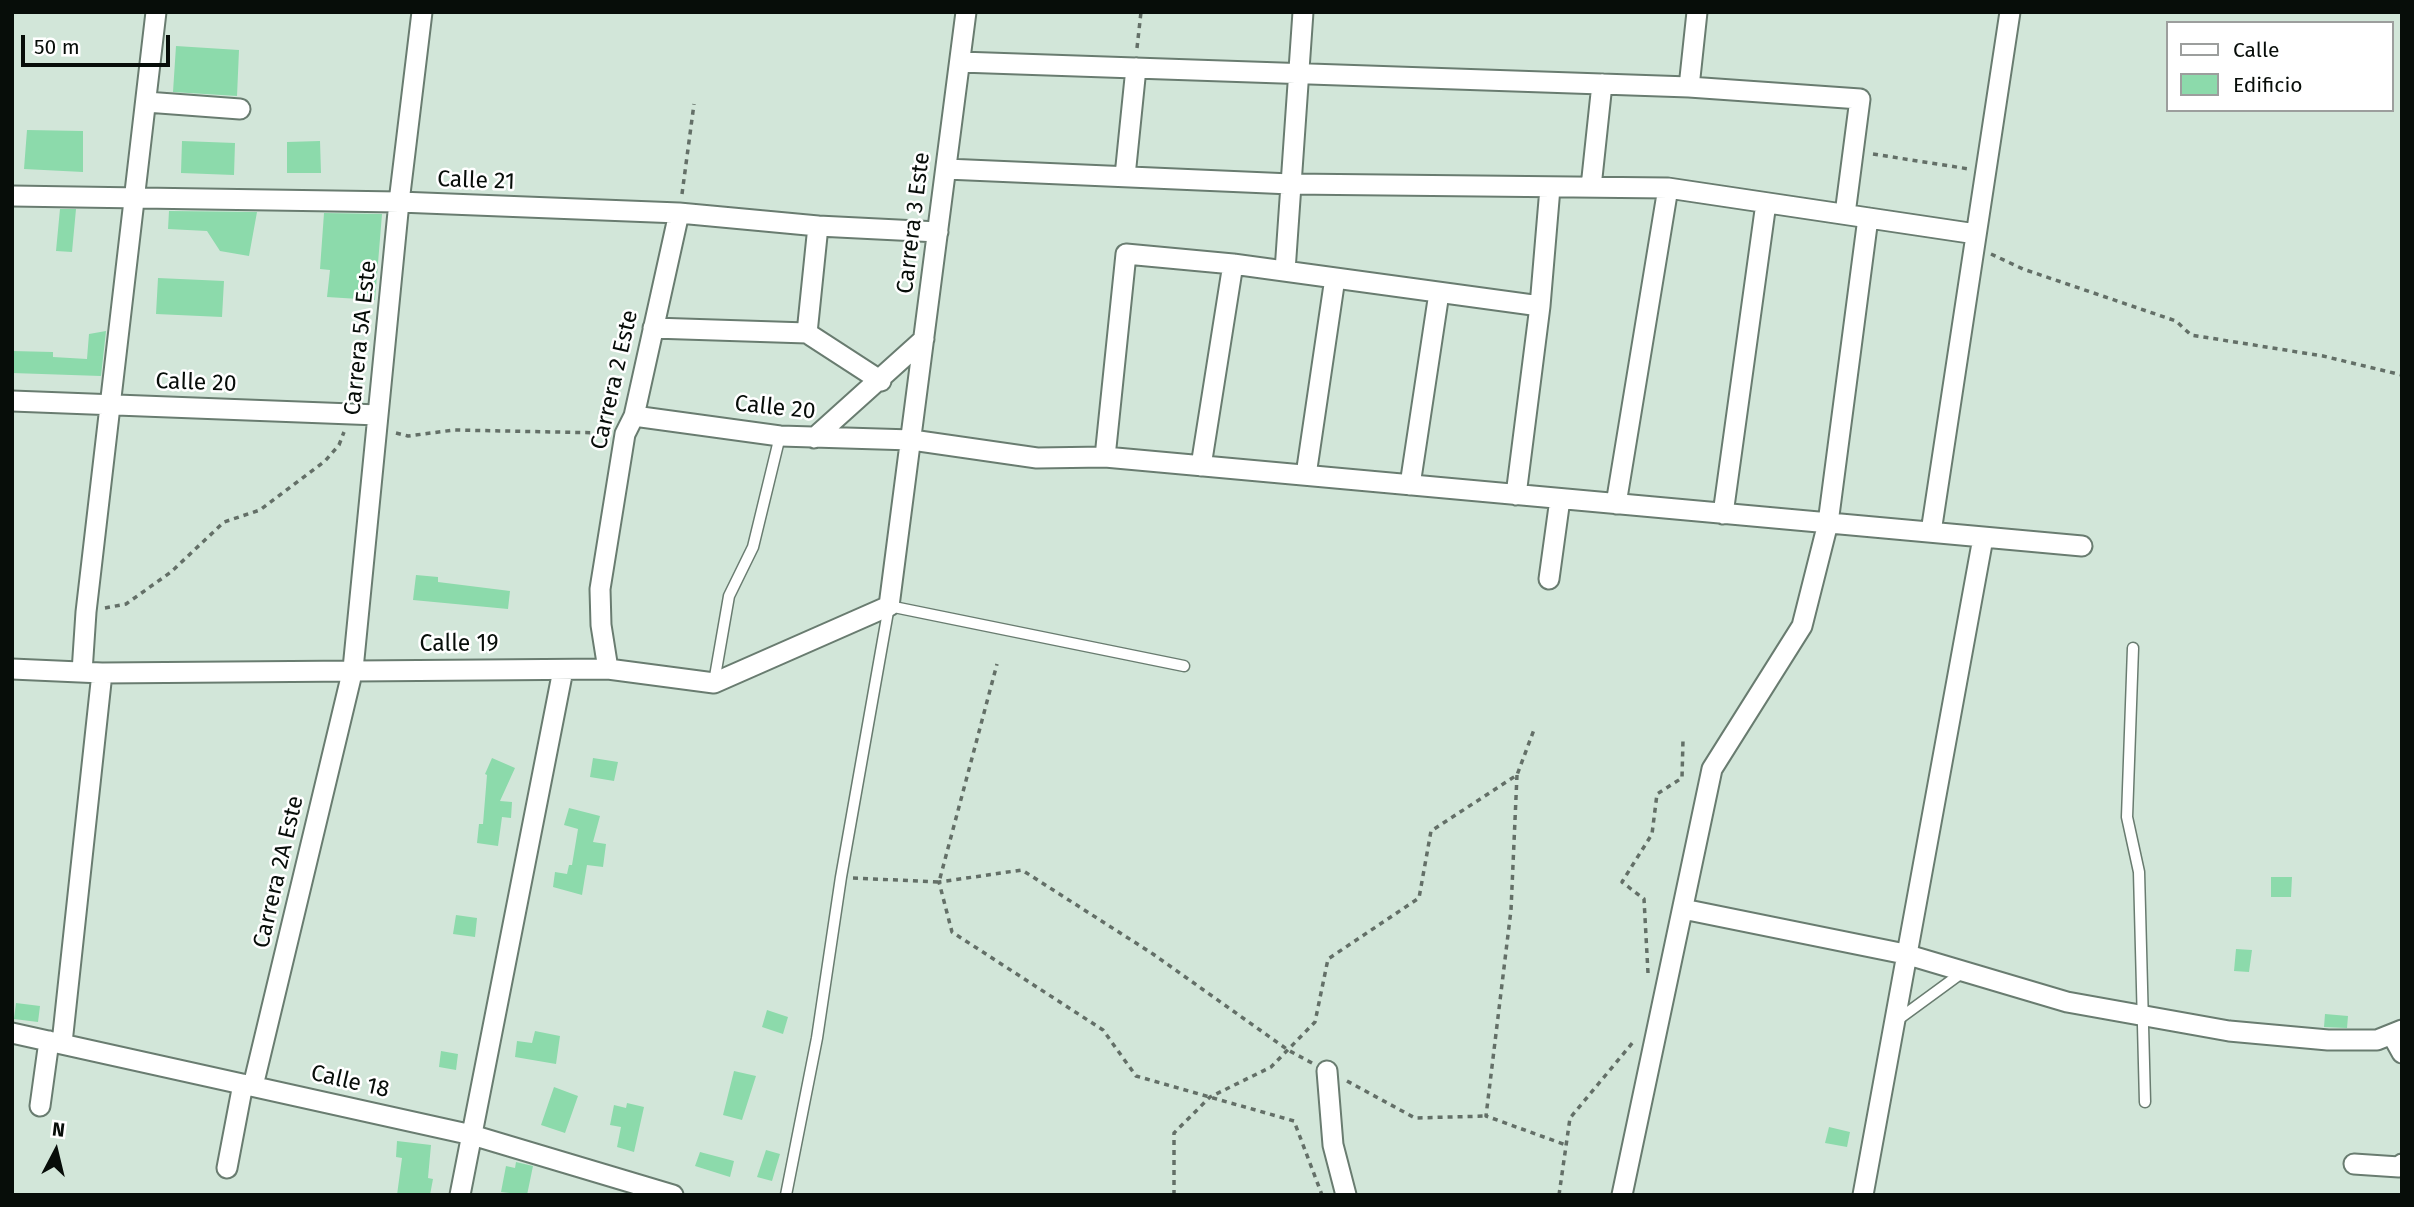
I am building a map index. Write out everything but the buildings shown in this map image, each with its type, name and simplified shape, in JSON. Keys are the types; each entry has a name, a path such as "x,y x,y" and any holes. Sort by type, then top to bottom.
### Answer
{"street":[{"path":"40,1106 55,1042 92,673 86,612 137,199 156,12"},
{"name":"Carrera 5A Este","path":"352,670 399,202 422,12"},
{"name":"Carrera 3 Este","path":"889,606 966,12"},
{"path":"1284,271 1303,12"},
{"path":"1689,87 1697,12"},
{"path":"1931,533 2010,12"},
{"path":"960,62 1689,87 1860,99 1845,215"},
{"path":"1125,176 1136,68"},
{"path":"1591,187 1602,84"},
{"path":"146,102 240,109"},
{"path":"946,169 1291,184 1668,188 1867,218 1975,240"},
{"path":"1516,495 1540,306 1550,188"},
{"path":"1616,504 1668,188"},
{"name":"Calle 21","path":"12,196 399,202 679,213 818,226 938,232"},
{"path":"1723,514 1766,203"},
{"name":"Carrera 2 Este","path":"608,669 601,625 600,589 625,433 634,416 679,213"},
{"path":"1628,1190 1712,769 1802,626 1828,523 1867,218"},
{"path":"807,333 818,226"},
{"path":"1105,457 1126,254 1233,264 1540,306"},
{"path":"1201,466 1233,264"},
{"path":"1306,475 1335,278"},
{"path":"1410,485 1439,293"},
{"path":"653,328 807,333 881,381"},
{"path":"814,438 881,381 924,339"},
{"name":"Calle 20","path":"12,401 351,414 377,422"},
{"name":"Calle 20","path":"634,416 780,436 912,440 1037,458 1105,457 2082,546"},
{"path":"1549,579 1560,499"},
{"path":"1863,1195 1983,538"},
{"path":"714,683 889,606"},
{"name":"Calle 19","path":"12,669 92,673 608,669 714,683"},
{"name":"Carrera 2A Este","path":"227,1168 352,670"},
{"path":"460,1195 563,670"},
{"path":"1682,909 1905,954 2067,1002 2229,1031 2328,1040 2377,1040 2397,1032 2402,1053"},
{"name":"Calle 18","path":"12,1033 472,1135 673,1195"},
{"path":"1327,1071 1333,1145 1346,1195"},
{"path":"2354,1164 2399,1167 2402,1164"}],"lane":[{"path":"714,683 729,596 753,547 780,436"},
{"path":"786,1195 817,1038 841,877 889,606 1184,666"},
{"path":"2133,648 2127,817 2139,872 2145,1102"},
{"path":"1893,1023 1964,972"}],"path":[{"path":"1136,68 1141,12"},
{"path":"679,213 694,104"},
{"path":"1853,151 1985,171"},
{"path":"1975,240 2023,269 2176,321 2191,335 2323,356 2402,375"},
{"path":"86,612 126,604 172,572 224,522 260,510 325,461 339,445 351,414"},
{"path":"377,422 408,436 454,430 625,433"},
{"path":"997,664 939,882 952,932 1103,1030 1136,1076 1294,1121 1322,1195"},
{"path":"1486,1116 1511,910 1517,775 1535,727"},
{"path":"1648,981 1644,899 1622,882 1652,834 1657,794 1682,778 1683,740"},
{"path":"1174,1195 1174,1133 1210,1097 1270,1068 1315,1023 1328,959 1419,898 1431,831 1517,775"},
{"path":"841,877 939,882 1022,870 1153,954 1288,1050 1415,1118 1486,1116 1566,1145"},
{"path":"1559,1195 1570,1118 1641,1033"}]}
